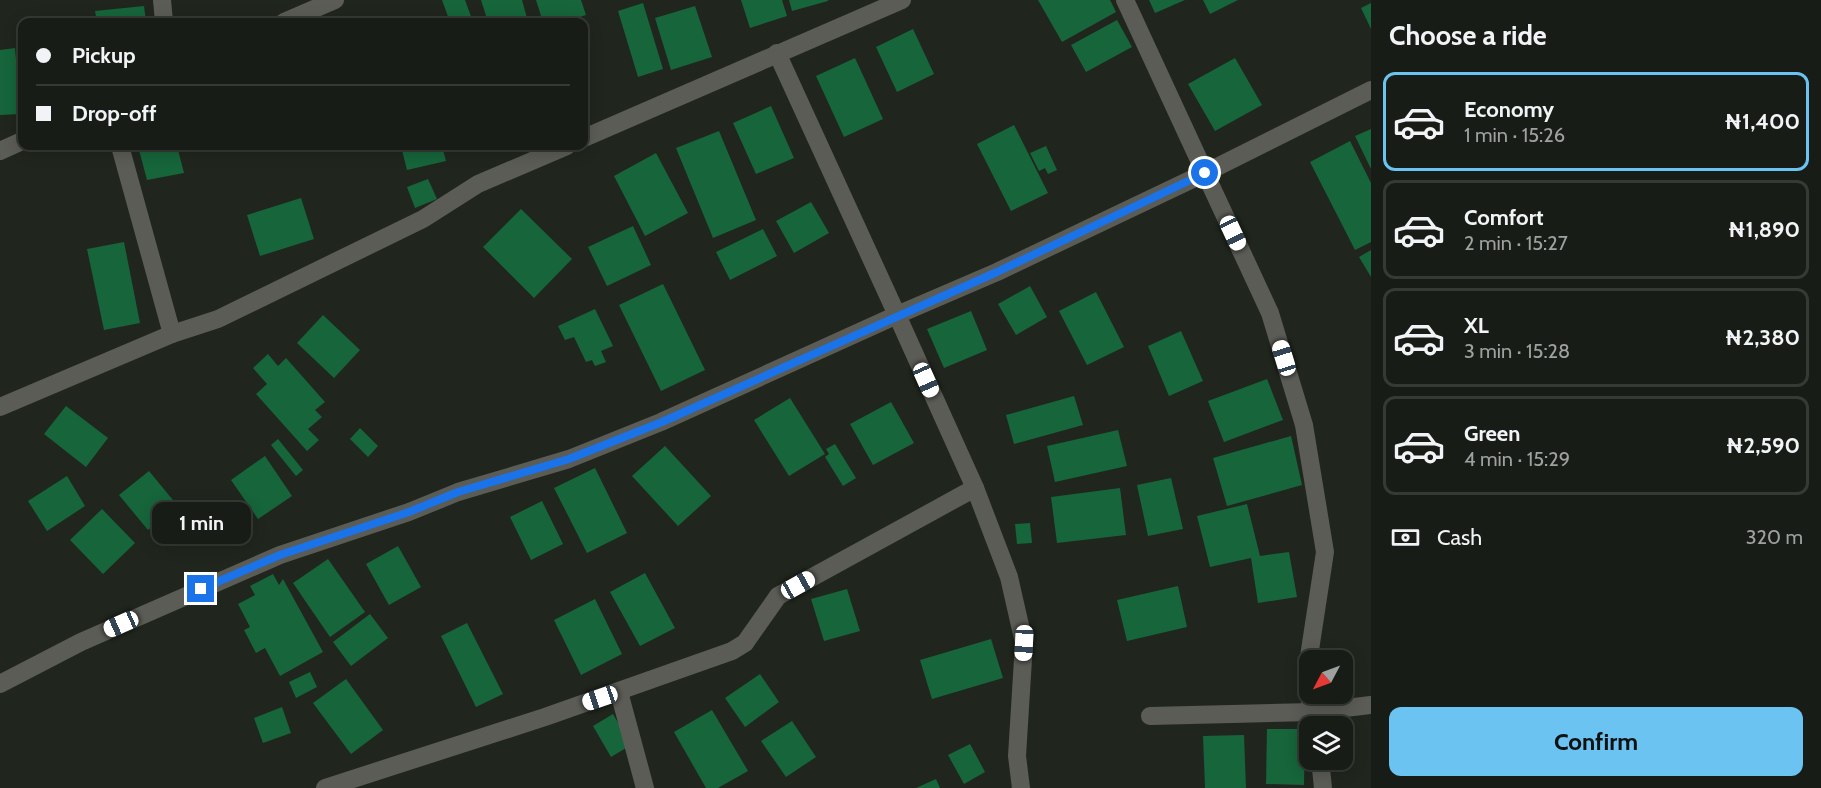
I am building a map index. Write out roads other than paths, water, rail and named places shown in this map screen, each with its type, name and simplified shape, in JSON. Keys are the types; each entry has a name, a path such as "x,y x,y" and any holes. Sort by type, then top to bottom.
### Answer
{"street":[{"path":"162,0 164,18"},
{"path":"293,18 335,0"},
{"path":"588,136 902,0"},
{"path":"1125,0 1270,313 1304,425 1324,552 1306,676 1313,716"},
{"path":"777,53 975,488 1009,577 1024,643 1017,756 1021,788"},
{"path":"0,684 81,642 280,555 409,512 458,492 569,459 662,422 997,272 1205,173 1371,90"},
{"path":"0,151 18,143"},
{"path":"121,150 172,334"},
{"path":"0,407 172,334 218,319 423,219 478,184 558,150"},
{"path":"325,788 619,692 732,651 745,643 778,596 975,488"},
{"path":"619,692 645,788"},
{"path":"1325,716 1371,705"},
{"path":"1150,716 1299,719"},
{"path":"1321,770 1323,788"}]}
